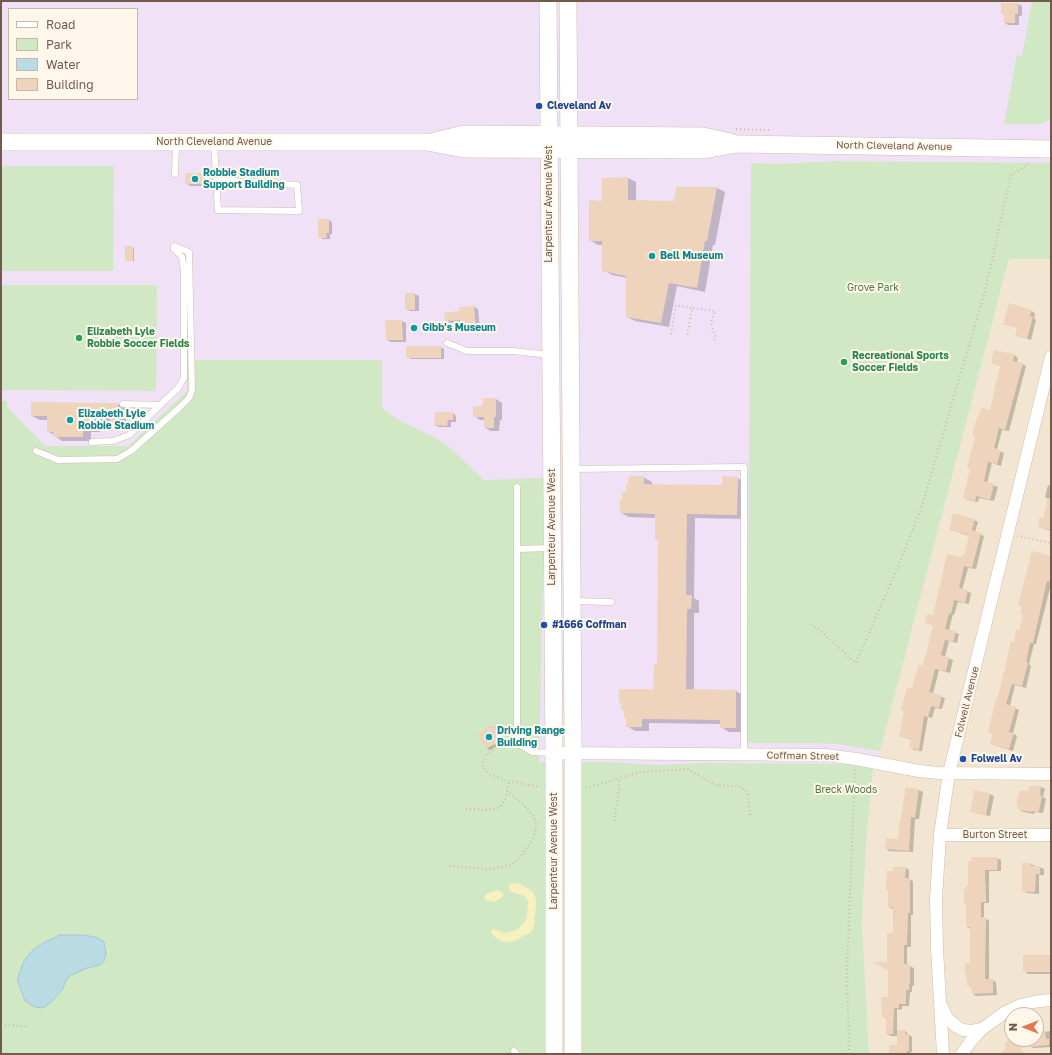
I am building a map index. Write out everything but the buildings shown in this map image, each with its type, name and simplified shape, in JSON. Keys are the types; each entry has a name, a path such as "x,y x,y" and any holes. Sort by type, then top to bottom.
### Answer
{"main road":[{"name":"Larpenteur Avenue West","path":"548,1 554,753 554,1054"},
{"name":"Larpenteur Avenue West","path":"568,1 574,1054"},
{"name":"North Cleveland Avenue","path":"1,142 427,142 464,149 549,142 704,136 737,144 1051,149"},
{"path":"550,362 571,368"}],"street":[{"name":"Folwell Avenue","path":"943,1054 936,899 940,835 949,773 1051,357"},
{"name":"Coffman Street","path":"554,753 826,755 856,758 919,771 949,773 1051,774"},
{"name":"Burton Street","path":"940,835 1051,835"},
{"path":"940,999 947,1018 957,1027 971,1031 982,1029"},
{"path":"962,1054 970,1042 982,1029 1004,1013 1039,1001 1051,1000"}],"lane":[{"path":"175,174 176,142"},
{"path":"214,142 218,210 299,211 297,185 217,180"},
{"path":"36,451 58,460 117,460 130,451 189,398 192,390 189,252 174,247 182,257 184,271 184,378 178,388 129,435 113,441 92,442"},
{"path":"447,343 467,351 513,352 550,362"},
{"path":"123,404 161,404"},
{"path":"571,469 744,467 744,755"},
{"path":"517,487 517,734 520,745 532,752 554,753"},
{"path":"517,549 552,548"},
{"path":"572,601 611,602"}],"path":[{"path":"811,625 818,629 856,663 862,652 921,509 985,291 1011,175 1033,161"},
{"path":"671,334 676,304 715,311 711,323 715,336 714,342"},
{"path":"687,337 692,308"},
{"path":"1008,535 1051,542"},
{"path":"517,734 487,754 482,767 491,776 509,782 538,787"},
{"path":"849,1054 847,969 856,758"},
{"path":"583,788 640,772 688,769 717,785 741,787 748,793 750,815"},
{"path":"614,821 619,790 619,779"},
{"path":"466,809 489,810 500,807 506,797 509,782"},
{"path":"450,866 487,869 511,865 519,860 534,837 536,822 523,804 507,791"},
{"path":"1,1026 8,1025 28,1027"}],"shaded area":[{"path":"1,1 1051,1 1051,259 1009,259 881,746 878,770 873,769 866,844 862,923 869,1054 1,1054"},
{"path":"1009,259 1051,259 1051,1054 869,1054 862,923 866,844 873,769 878,770 881,746"}],"green space":[{"path":"1032,1 1051,1 1051,119 1041,124 1004,124 1017,55 1022,56"},
{"name":"Grove Park","path":"835,161 1051,163 1051,259 1009,259 880,751 838,744 747,743 751,163 780,164"},
{"path":"1,166 114,166 113,271 1,271"},
{"name":"Elizabeth Lyle Robbie Soccer Fields","path":"1,285 157,285 156,391 1,390"},
{"name":"Breck Woods","path":"187,360 382,360 382,408 394,417 434,437 453,450 484,480 545,478 539,762 606,762 659,765 703,763 844,764 873,769 866,844 862,923 869,1054 1,1054 1,401 7,401 7,407 45,446 128,446 187,391"}],"sand":[{"path":"513,883 526,887 532,891 535,896 536,903 534,926 531,933 516,941 503,942 492,934 491,930 494,929 504,933 518,929 526,920 527,916 527,899 524,896 510,891 509,885"},
{"path":"497,890 503,893 503,896 500,899 494,902 485,900 484,897 487,894"}],"water":[{"path":"60,935 85,935 98,938 104,942 106,954 104,961 100,965 87,968 68,977 62,990 50,1003 43,1008 35,1007 25,1001 18,982 18,977 24,961 33,950 43,943"}],"place":[{"name":"Cleveland Av","path":"539,106"},
{"name":"Robbie Stadium Support Building","path":"195,179"},
{"name":"Bell Museum","path":"652,256"},
{"name":"Gibb's Museum","path":"414,328"},
{"name":"Elizabeth Lyle Robbie Soccer Fields","path":"79,338"},
{"name":"Recreational Sports Soccer Fields","path":"844,362"},
{"name":"Elizabeth Lyle Robbie Stadium","path":"70,420"},
{"name":"#1666 Coffman","path":"544,625"},
{"name":"Driving Range Building","path":"489,737"},
{"name":"Folwell Av","path":"963,759"}]}
